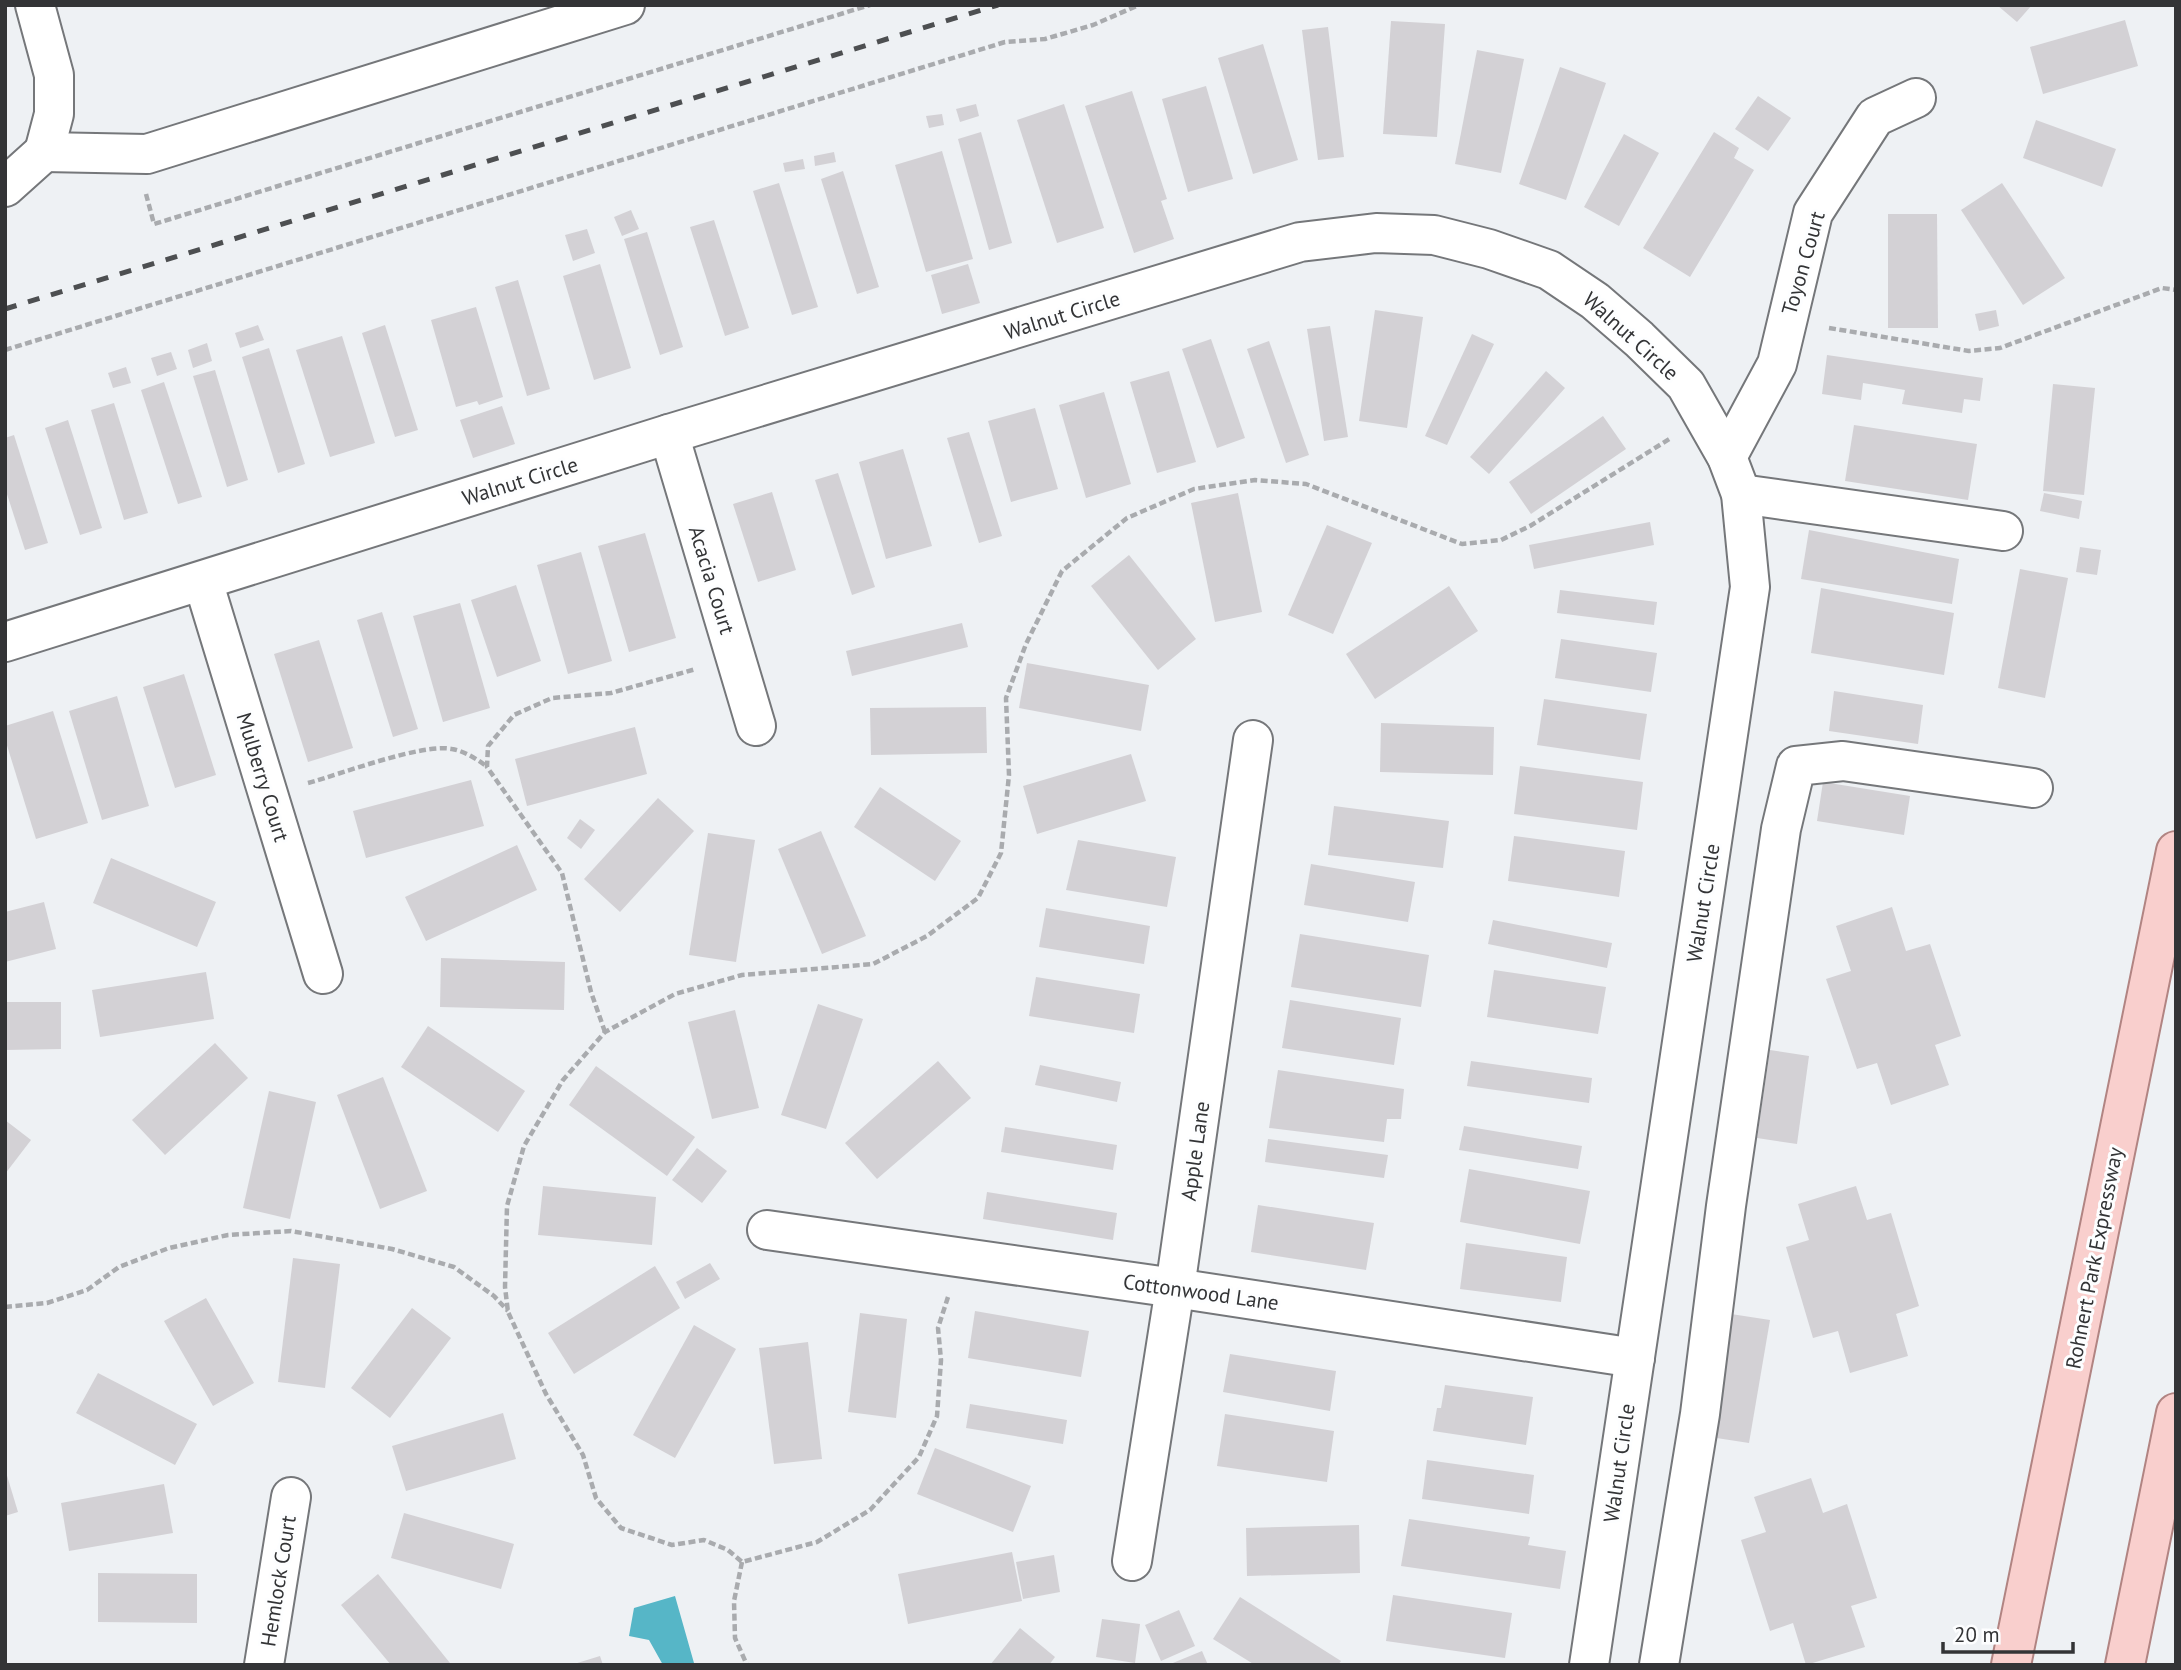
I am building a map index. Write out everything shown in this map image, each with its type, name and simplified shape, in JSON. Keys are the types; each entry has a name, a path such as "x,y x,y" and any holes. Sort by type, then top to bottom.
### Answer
{"main road":[{"name":"Rohnert Park Expressway","path":"2011,1665 2176,851"},
{"path":"2125,1665 2176,1413"}],"street":[{"path":"5,187 44,152 54,114 54,75 35,5"},
{"path":"44,152 147,154 625,5"},
{"name":"Toyon Court","path":"1727,457 1777,364 1813,213 1875,117 1916,98"},
{"name":"Walnut Circle","path":"5,642 669,434 1300,242 1376,233 1434,235 1489,249 1549,270 1595,301 1639,339 1686,386 1727,457 1741,494 1751,587 1589,1665"},
{"name":"Acacia Court","path":"669,434 756,726"},
{"path":"1741,494 2003,531"},
{"name":"Mulberry Court","path":"203,581 323,974"},
{"name":"Apple Lane","path":"1132,1560 1175,1288 1252,740"},
{"path":"1659,1665 1700,1413 1726,1206 1781,829 1796,766 1843,761 2033,788"},
{"name":"Cottonwood Lane","path":"767,1230 1175,1288 1635,1358"},
{"name":"Hemlock Court","path":"264,1665 291,1497"}],"path":[{"path":"144,185 154,224 870,5"},
{"path":"5,351 1005,43 1045,38 1093,25 1139,5"},
{"path":"1786,321 1969,351 2000,348 2162,288 2176,290"},
{"path":"508,1312 505,1287 507,1206 524,1146 563,1080 606,1032 675,994 742,975 873,964 927,936 978,898 1001,853 1009,775 1006,698 1026,644 1062,571 1127,518 1194,489 1255,480 1306,484 1462,544 1501,540 1530,526 1705,418"},
{"path":"487,767 488,746 514,715 552,698 611,693 736,658"},
{"path":"269,795 414,752 451,748 476,758 487,767 562,873 592,992 606,1032"},
{"path":"5,1307 47,1304 87,1290 119,1267 169,1248 228,1236 291,1231 392,1249 454,1267 494,1296 508,1312 546,1394 583,1455 596,1499 621,1528 672,1545 704,1540 728,1550 742,1562"},
{"path":"742,1562 817,1542 870,1510 919,1457 937,1416 941,1360 938,1328 961,1258"},
{"path":"742,1562 734,1601 736,1638 747,1665"}],"water":[{"path":"675,1596 693,1665 663,1665 649,1640 629,1636 634,1608"}],"building":[{"path":"1997,5 2032,5 2017,22"},
{"path":"2125,20 2138,66 2043,94 2030,47"},
{"path":"1391,21 1445,24 1437,137 1383,134"},
{"path":"1328,27 1344,157 1318,160 1302,30"},
{"path":"1263,44 1298,160 1253,174 1218,58"},
{"path":"1477,50 1524,59 1501,173 1455,164"},
{"path":"1560,67 1606,83 1566,200 1519,184"},
{"path":"1206,86 1233,179 1188,192 1162,99"},
{"path":"1132,91 1167,199 1161,201 1174,239 1134,253 1085,106"},
{"path":"1758,96 1791,118 1768,151 1735,129"},
{"path":"976,104 979,116 960,122 956,109"},
{"path":"1064,104 1104,228 1057,243 1017,120"},
{"path":"942,114 944,125 929,128 926,116"},
{"path":"2036,120 2116,149 2102,187 2023,158"},
{"path":"981,132 1012,243 989,250 958,139"},
{"path":"1714,132 1739,148 1734,158 1754,170 1690,277 1643,248"},
{"path":"1624,134 1659,153 1619,226 1584,207"},
{"path":"942,151 973,259 926,272 895,165"},
{"path":"834,152 836,162 815,166 814,156"},
{"path":"803,159 805,169 785,172 783,163"},
{"path":"843,171 879,287 857,294 821,179"},
{"path":"779,183 818,307 792,315 753,191"},
{"path":"2002,183 2065,278 2023,305 1961,210"},
{"path":"631,210 639,229 622,236 614,217"},
{"path":"1888,214 1937,214 1938,328 1888,328"},
{"path":"714,220 749,328 725,336 690,227"},
{"path":"587,229 595,253 573,261 565,235"},
{"path":"647,232 683,347 660,355 624,239"},
{"path":"600,264 631,368 594,380 563,276"},
{"path":"968,264 980,303 942,314 931,275"},
{"path":"518,280 550,389 527,396 495,287"},
{"path":"476,307 503,397 479,405 477,401 456,407 431,320"},
{"path":"1375,310 1423,317 1407,428 1359,421"},
{"path":"1996,310 1999,326 1979,331 1975,314"},
{"path":"258,325 264,340 240,348 235,333"},
{"path":"385,325 418,430 395,437 362,333"},
{"path":"1330,326 1348,437 1324,441 1307,329"},
{"path":"1472,334 1494,344 1447,445 1425,436"},
{"path":"342,336 375,443 330,457 296,350"},
{"path":"1211,339 1245,438 1217,448 1182,349"},
{"path":"1269,341 1309,455 1286,463 1247,349"},
{"path":"207,343 212,361 193,368 188,350"},
{"path":"269,348 305,464 278,473 242,357"},
{"path":"171,352 177,369 157,376 151,358"},
{"path":"1827,355 1983,378 1980,401 1964,399 1962,413 1902,404 1905,390 1863,383 1861,400 1822,394"},
{"path":"126,367 131,383 113,388 108,373"},
{"path":"215,370 248,480 227,487 193,376"},
{"path":"1169,371 1196,462 1157,473 1130,382"},
{"path":"1546,371 1565,388 1489,474 1470,457"},
{"path":"164,382 202,497 178,504 141,390"},
{"path":"2053,384 2095,388 2084,495 2043,491"},
{"path":"1104,392 1131,484 1086,498 1059,405"},
{"path":"114,403 148,513 124,520 91,410"},
{"path":"502,406 515,444 473,458 460,420"},
{"path":"1035,408 1058,489 1011,502 988,421"},
{"path":"1603,416 1626,449 1531,514 1509,482"},
{"path":"68,420 102,528 80,535 45,428"},
{"path":"1854,425 1977,444 1968,500 1845,481"},
{"path":"969,432 1002,536 979,543 947,438"},
{"path":"14,435 48,543 25,550 5,488 5,438"},
{"path":"903,449 932,546 886,559 859,462"},
{"path":"838,473 875,587 852,595 815,480"},
{"path":"772,492 796,570 758,582 733,504"},
{"path":"1238,493 1262,612 1215,622 1191,503"},
{"path":"2044,493 2082,501 2079,519 2040,511"},
{"path":"1650,522 1654,545 1534,569 1529,545"},
{"path":"1327,525 1372,543 1333,634 1288,615"},
{"path":"1809,530 1959,559 1952,604 1801,579"},
{"path":"645,533 676,638 629,652 598,546"},
{"path":"2080,547 2101,550 2097,575 2076,572"},
{"path":"581,552 612,661 568,674 537,565"},
{"path":"1129,555 1196,639 1158,670 1091,586"},
{"path":"2020,569 2068,578 2045,698 1998,688"},
{"path":"516,585 541,661 497,677 471,600"},
{"path":"1449,586 1478,631 1375,699 1346,654"},
{"path":"1821,588 1954,613 1944,675 1811,653"},
{"path":"1560,590 1657,602 1654,625 1557,613"},
{"path":"460,603 490,708 443,722 413,616"},
{"path":"382,612 418,729 393,737 357,620"},
{"path":"962,623 968,647 852,676 846,651"},
{"path":"1561,639 1657,653 1651,692 1555,678"},
{"path":"319,640 353,748 308,762 274,654"},
{"path":"1027,663 1149,685 1141,731 1019,708"},
{"path":"184,674 216,775 175,788 143,687"},
{"path":"1834,691 1923,705 1918,744 1829,731"},
{"path":"117,696 149,806 102,820 69,711"},
{"path":"1544,699 1647,714 1640,760 1537,745"},
{"path":"986,707 987,753 871,755 870,708"},
{"path":"53,711 88,823 36,839 5,739 5,726"},
{"path":"1381,723 1494,727 1493,775 1380,772"},
{"path":"635,727 647,774 527,806 515,759"},
{"path":"1131,754 1146,801 1037,834 1023,786"},
{"path":"1520,766 1643,782 1637,830 1514,814"},
{"path":"471,780 484,826 366,858 353,811"},
{"path":"1823,782 1910,796 1904,835 1817,821"},
{"path":"880,787 961,841 935,881 854,827"},
{"path":"658,798 694,831 620,912 584,879"},
{"path":"1334,806 1449,821 1443,868 1328,855"},
{"path":"580,819 595,830 581,849 567,838"},
{"path":"821,831 866,936 822,954 778,849"},
{"path":"708,833 755,840 736,962 689,955"},
{"path":"1514,836 1625,851 1619,897 1508,881"},
{"path":"1078,840 1176,857 1167,907 1066,890"},
{"path":"517,845 537,890 426,941 405,897"},
{"path":"111,858 216,902 197,947 93,903"},
{"path":"1311,864 1415,882 1408,922 1304,905"},
{"path":"44,902 56,949 5,962 5,912"},
{"path":"1892,907 1906,951 1930,944 1961,1036 1935,1045 1949,1085 1891,1105 1877,1063 1857,1069 1826,979 1851,971 1836,926"},
{"path":"1046,908 1150,926 1144,964 1039,947"},
{"path":"1493,920 1612,943 1607,968 1488,944"},
{"path":"1300,934 1429,955 1421,1007 1291,987"},
{"path":"441,958 565,962 564,1010 440,1007"},
{"path":"1494,970 1606,987 1598,1034 1487,1017"},
{"path":"206,972 214,1019 100,1037 92,990"},
{"path":"1036,977 1140,994 1134,1033 1029,1016"},
{"path":"1290,1000 1401,1018 1394,1065 1282,1048"},
{"path":"5,1002 61,1002 61,1049 5,1050"},
{"path":"818,1004 863,1019 826,1129 781,1115"},
{"path":"735,1010 759,1108 712,1119 688,1022"},
{"path":"428,1026 525,1091 498,1132 401,1067"},
{"path":"215,1043 248,1078 165,1155 132,1120"},
{"path":"1770,1050 1809,1056 1797,1144 1757,1138"},
{"path":"938,1061 971,1098 877,1179 845,1143"},
{"path":"1471,1061 1592,1078 1589,1103 1467,1086"},
{"path":"1040,1065 1121,1082 1117,1102 1035,1085"},
{"path":"596,1066 695,1137 667,1176 569,1105"},
{"path":"1278,1070 1404,1089 1401,1119 1387,1119 1384,1142 1269,1128"},
{"path":"383,1077 427,1191 380,1209 337,1095"},
{"path":"269,1091 316,1102 290,1219 243,1208"},
{"path":"5,1120 31,1140 5,1174"},
{"path":"1464,1126 1582,1146 1578,1169 1459,1150"},
{"path":"1005,1127 1117,1145 1113,1170 1001,1152"},
{"path":"1268,1139 1388,1155 1384,1178 1265,1162"},
{"path":"697,1148 727,1171 702,1203 672,1180"},
{"path":"1469,1169 1590,1191 1580,1244 1460,1222"},
{"path":"543,1186 656,1197 652,1245 538,1235"},
{"path":"1856,1186 1867,1220 1891,1213 1919,1306 1896,1314 1908,1356 1850,1373 1838,1331 1813,1338 1786,1247 1809,1240 1798,1204"},
{"path":"987,1192 1117,1213 1113,1240 983,1219"},
{"path":"1258,1205 1374,1223 1366,1270 1251,1252"},
{"path":"1466,1243 1567,1257 1561,1302 1460,1289"},
{"path":"293,1258 340,1264 325,1388 278,1382"},
{"path":"710,1263 720,1279 685,1299 676,1282"},
{"path":"655,1266 680,1308 574,1374 548,1333"},
{"path":"206,1298 254,1383 213,1406 164,1321"},
{"path":"412,1308 451,1338 390,1418 351,1388"},
{"path":"975,1311 1089,1331 1081,1377 968,1358"},
{"path":"860,1313 907,1319 896,1418 848,1412"},
{"path":"1731,1314 1770,1320 1749,1443 1710,1437"},
{"path":"694,1325 736,1349 675,1458 633,1435"},
{"path":"808,1342 822,1459 774,1464 759,1348"},
{"path":"1230,1354 1336,1371 1330,1411 1223,1392"},
{"path":"98,1373 197,1424 175,1465 76,1413"},
{"path":"1445,1385 1533,1397 1526,1445 1433,1431"},
{"path":"970,1404 1067,1420 1063,1444 966,1428"},
{"path":"503,1413 516,1459 406,1491 392,1446"},
{"path":"1225,1414 1334,1431 1327,1482 1217,1466"},
{"path":"935,1448 1031,1486 1013,1532 917,1494"},
{"path":"1427,1460 1534,1475 1529,1514 1422,1499"},
{"path":"5,1469 18,1512 5,1516"},
{"path":"1811,1478 1823,1513 1847,1504 1877,1598 1851,1606 1865,1647 1806,1665 1793,1623 1770,1631 1741,1540 1766,1532 1754,1497"},
{"path":"164,1484 173,1533 69,1551 61,1503"},
{"path":"404,1513 514,1544 501,1589 391,1558"},
{"path":"1409,1519 1530,1537 1528,1545 1566,1551 1560,1589 1401,1566"},
{"path":"1359,1525 1360,1573 1247,1576 1246,1528"},
{"path":"1012,1552 1022,1601 908,1624 898,1574"},
{"path":"1054,1555 1060,1592 1023,1599 1016,1562"},
{"path":"98,1573 197,1574 197,1623 98,1622"},
{"path":"378,1574 450,1663 448,1665 391,1665 341,1605"},
{"path":"1393,1595 1512,1613 1505,1658 1386,1641"},
{"path":"1240,1597 1341,1661 1338,1665 1255,1665 1213,1639"},
{"path":"1179,1610 1195,1646 1161,1661 1145,1625"},
{"path":"1102,1619 1140,1624 1135,1663 1096,1657"},
{"path":"1020,1628 1055,1657 1049,1665 990,1665"},
{"path":"1202,1651 1208,1665 1168,1665"},
{"path":"600,1656 603,1665 574,1665 574,1664"}],"railway":[{"path":"5,309 998,5"}]}
